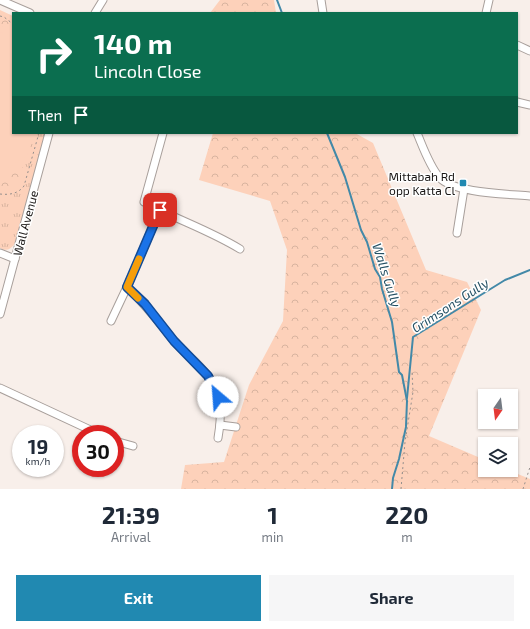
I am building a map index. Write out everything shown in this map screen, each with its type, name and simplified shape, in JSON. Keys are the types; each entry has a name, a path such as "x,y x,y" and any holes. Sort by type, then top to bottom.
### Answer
{"street":[{"path":"0,0 28,12"},
{"path":"96,12 102,0"},
{"path":"321,0 323,12"},
{"path":"486,12 489,0"},
{"path":"518,45 530,51"},
{"path":"518,102 530,105"},
{"name":"Wall Avenue","path":"0,314 49,134"},
{"path":"163,134 144,202 220,236 240,249"},
{"path":"417,134 435,172 439,178 451,186 464,189 530,196"},
{"path":"457,233 464,189"},
{"path":"110,321 127,287 160,210"},
{"path":"0,252 15,259"},
{"path":"127,287 145,304 174,341 208,376 218,397 222,418 218,438"},
{"path":"0,388 80,425"},
{"path":"220,425 236,427"},
{"path":"124,444 133,446"}],"path":[{"path":"0,16 4,16 12,23"},
{"path":"0,194 8,195 21,190 24,186 39,134"},
{"path":"401,489 405,442 412,392 412,371"},
{"path":"523,489 530,467"}],"green space":[{"path":"220,0 274,0 276,12 211,12"},
{"path":"0,10 12,16 12,134 45,134 15,244 7,250 0,248"},
{"path":"0,15 12,20 12,31 0,26"},
{"path":"0,32 12,37 12,134 34,134 27,155 6,170 0,170"},
{"path":"213,134 357,134 373,143 426,270 467,282 481,310 429,436 478,457 478,477 518,477 518,474 530,479 530,489 181,489 185,465 224,462 249,385 283,321 287,250 270,201 199,180"},
{"path":"25,166 28,171 14,189 10,192 0,188 0,173 15,172"}],"waterway":[{"name":"Walls Gully","path":"277,0 282,12"},
{"name":"Walls Gully","path":"327,134 345,177 361,230 367,242 375,269 380,277 392,322 399,372 402,375 407,401 406,426"},
{"name":"Grimsons Gully","path":"407,398 413,337 505,280 530,270"},
{"path":"392,489 393,478 406,427"}],"slow traffic":[{"path":"138,298 127,287 139,259"}],"place":[{"name":"Mittabah Rd opp Katta Cl","path":"463,183"}],"route":[{"path":"160,210 127,287 145,304 174,341 208,376 218,397"}]}
